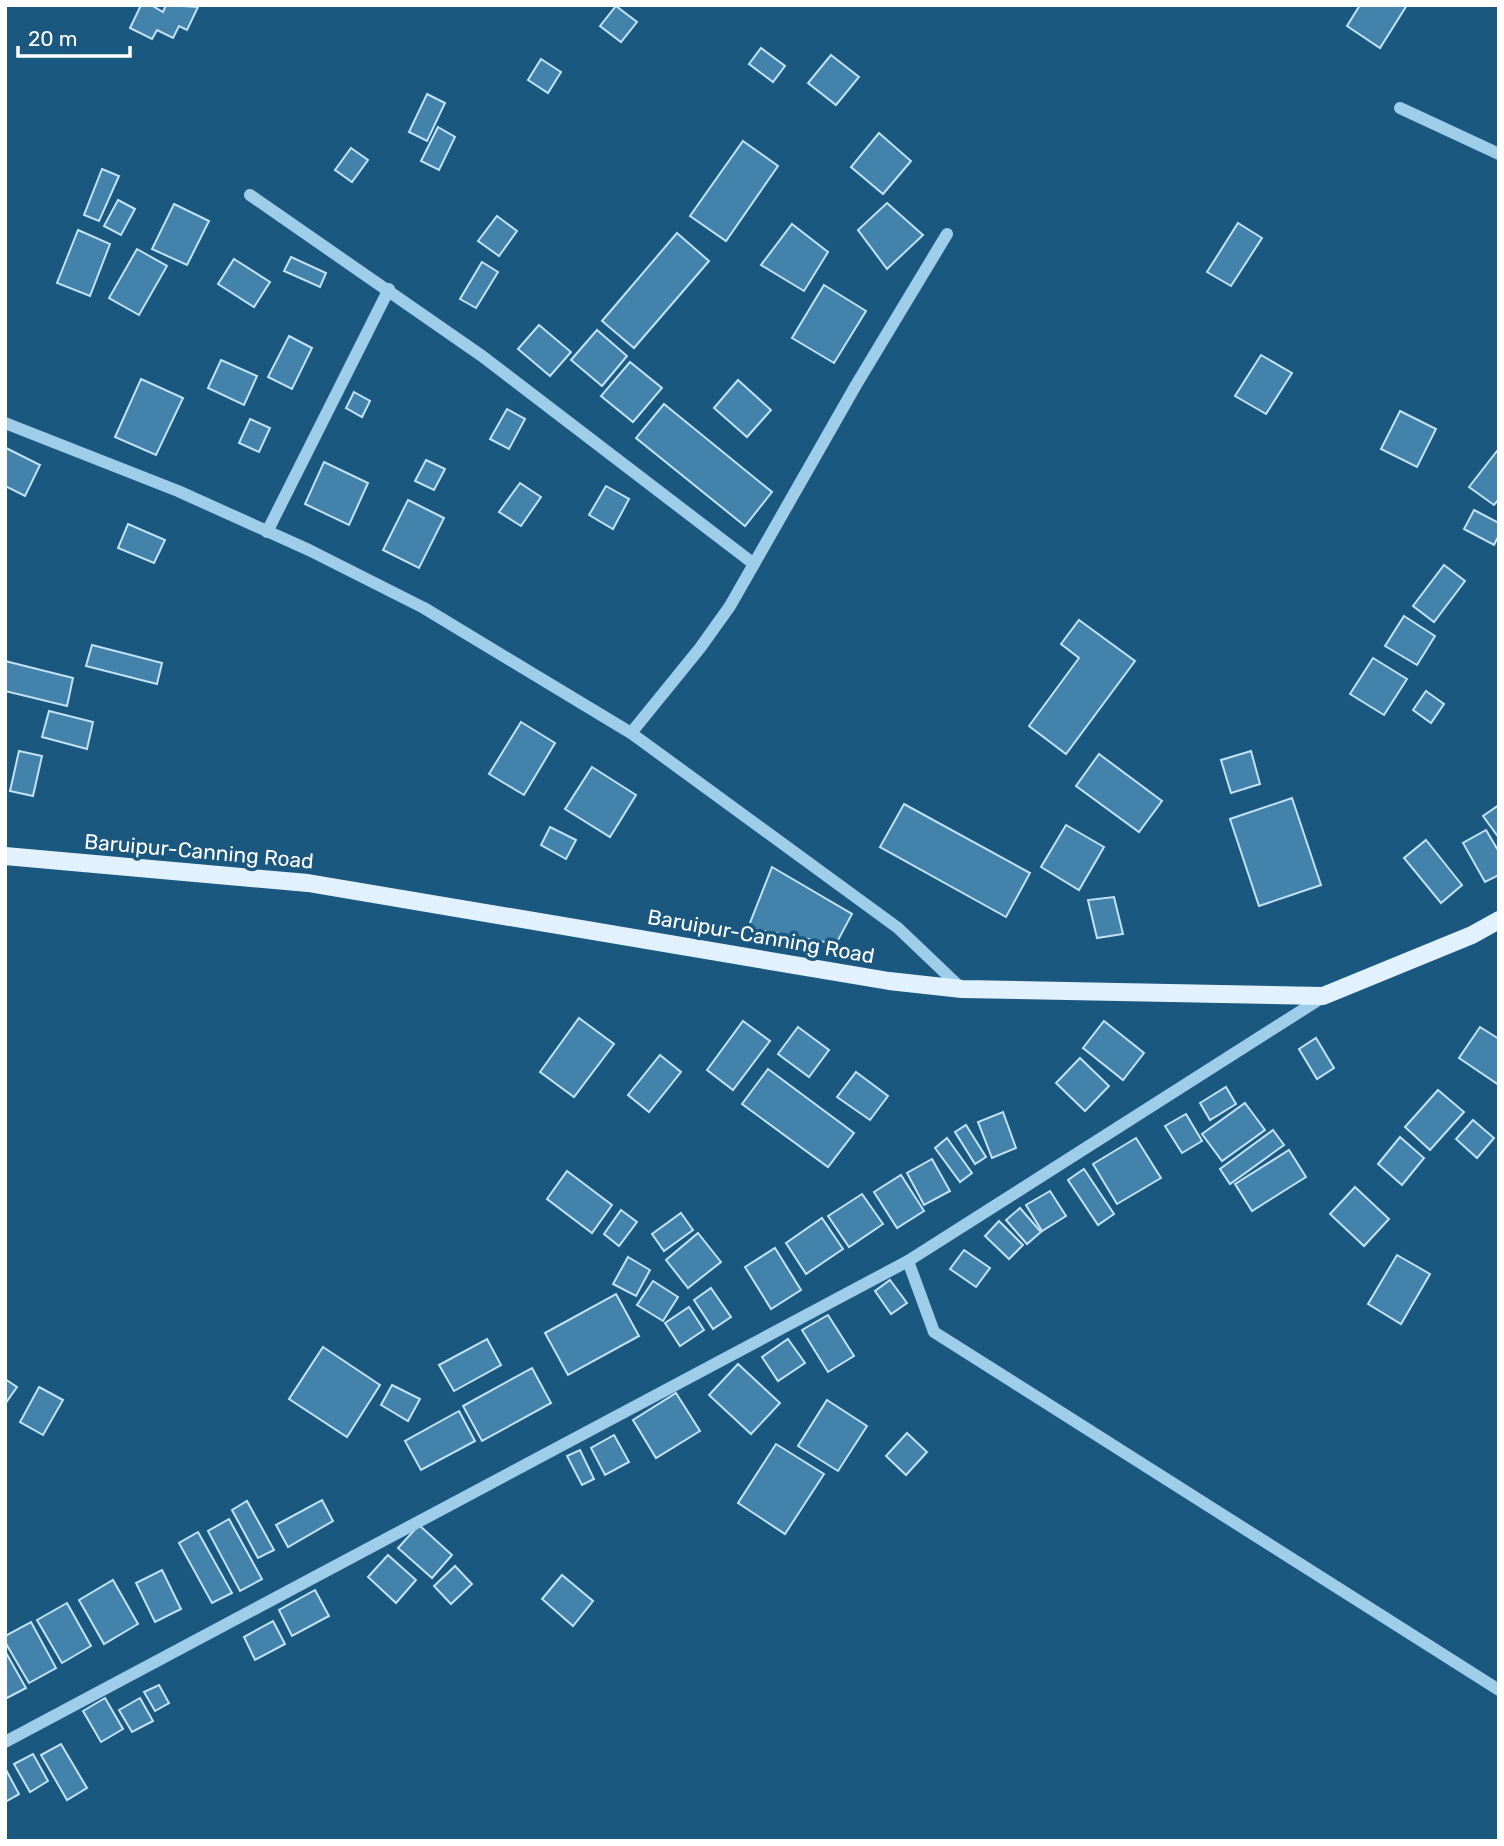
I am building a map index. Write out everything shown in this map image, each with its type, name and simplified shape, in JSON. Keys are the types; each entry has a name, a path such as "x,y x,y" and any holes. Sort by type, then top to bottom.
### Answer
{"main road":[{"name":"Baruipur-Canning Road","path":"5,856 308,883 889,981 962,989 1323,996 1472,934 1499,920"}],"street":[{"path":"1400,108 1499,154"},
{"path":"250,195 482,356 754,564"},
{"path":"631,733 700,648 730,606 856,385 947,234"},
{"path":"267,532 389,289"},
{"path":"5,424 178,491 309,550 424,608 631,733 898,928 962,989"},
{"path":"5,1742 908,1261 1323,996"},
{"path":"908,1261 934,1332 1499,1690"}],"building":[{"path":"141,5 151,5 163,12 166,5 198,7 187,30 179,26 173,38 157,30 152,39 130,28"},
{"path":"1360,5 1407,5 1380,48 1347,26"},
{"path":"616,6 637,22 621,42 600,26"},
{"path":"761,48 785,66 773,82 749,64"},
{"path":"831,55 859,77 836,105 808,83"},
{"path":"541,59 561,72 548,93 528,80"},
{"path":"427,94 445,103 427,141 409,132"},
{"path":"438,127 455,137 439,170 421,161"},
{"path":"879,133 911,161 883,194 851,167"},
{"path":"743,141 778,166 726,241 690,216"},
{"path":"351,148 368,160 352,182 335,170"},
{"path":"102,169 119,176 99,221 84,215"},
{"path":"118,200 135,209 121,235 104,226"},
{"path":"887,203 923,235 887,269 858,230"},
{"path":"174,204 209,221 187,265 152,249"},
{"path":"497,216 517,231 499,256 478,241"},
{"path":"1238,223 1262,238 1231,286 1207,272"},
{"path":"792,224 828,252 804,291 761,265"},
{"path":"78,230 110,244 90,296 57,283"},
{"path":"677,233 709,261 634,348 602,321"},
{"path":"137,249 167,266 139,315 109,298"},
{"path":"291,257 326,273 320,287 284,271"},
{"path":"234,259 270,282 254,307 218,284"},
{"path":"482,262 498,272 476,308 460,299"},
{"path":"824,285 866,311 834,363 792,338"},
{"path":"539,325 571,352 550,376 518,349"},
{"path":"597,330 627,356 602,386 571,360"},
{"path":"289,336 312,348 292,389 268,377"},
{"path":"1261,355 1292,373 1266,414 1235,396"},
{"path":"221,360 257,376 244,405 208,388"},
{"path":"630,362 662,388 633,422 601,396"},
{"path":"141,379 183,398 156,455 115,437"},
{"path":"738,380 771,410 747,437 714,408"},
{"path":"354,392 370,401 362,417 346,408"},
{"path":"664,404 772,492 745,526 636,438"},
{"path":"507,409 525,419 509,449 490,439"},
{"path":"1400,411 1436,429 1417,467 1381,449"},
{"path":"250,419 270,428 259,452 239,443"},
{"path":"6,448 40,465 25,496 5,486"},
{"path":"1497,451 1499,499 1494,505 1469,487"},
{"path":"426,460 445,469 434,490 415,481"},
{"path":"324,462 368,483 349,525 305,504"},
{"path":"520,483 541,497 521,526 499,512"},
{"path":"606,486 629,499 613,529 589,515"},
{"path":"408,500 444,518 419,568 383,550"},
{"path":"1474,510 1499,523 1499,535 1494,545 1464,529"},
{"path":"128,524 165,540 154,563 118,548"},
{"path":"1444,565 1465,581 1434,622 1413,606"},
{"path":"1404,616 1435,636 1417,665 1385,646"},
{"path":"1079,620 1135,661 1066,754 1029,726 1079,658 1061,644"},
{"path":"92,645 162,663 157,684 86,666"},
{"path":"1373,658 1407,679 1384,715 1350,694"},
{"path":"5,661 73,678 67,706 5,691"},
{"path":"1426,691 1444,704 1431,723 1413,710"},
{"path":"49,711 93,722 87,749 42,737"},
{"path":"521,722 555,743 524,795 489,774"},
{"path":"19,751 42,756 33,796 10,791"},
{"path":"1251,751 1260,784 1231,793 1221,760"},
{"path":"1099,754 1162,801 1139,832 1076,786"},
{"path":"592,767 636,795 610,837 565,809"},
{"path":"1292,798 1321,885 1259,906 1230,819"},
{"path":"904,804 1030,873 1006,917 880,847"},
{"path":"1499,805 1499,838 1483,816"},
{"path":"1066,825 1104,847 1079,890 1041,867"},
{"path":"550,827 576,840 566,859 541,845"},
{"path":"1486,830 1499,852 1499,875 1485,882 1463,843"},
{"path":"1426,840 1462,885 1441,903 1404,858"},
{"path":"772,867 852,914 836,944 748,928"},
{"path":"1114,897 1123,934 1097,938 1088,900"},
{"path":"579,1018 614,1044 574,1097 540,1072"},
{"path":"743,1021 770,1041 733,1090 707,1070"},
{"path":"1104,1021 1144,1053 1123,1080 1083,1048"},
{"path":"798,1027 829,1050 809,1077 778,1054"},
{"path":"1480,1027 1499,1039 1499,1085 1459,1058"},
{"path":"1316,1038 1334,1068 1317,1079 1299,1049"},
{"path":"660,1055 681,1072 649,1112 628,1095"},
{"path":"1080,1058 1109,1086 1085,1111 1056,1083"},
{"path":"768,1069 854,1133 828,1167 742,1104"},
{"path":"856,1072 888,1096 870,1120 837,1097"},
{"path":"1226,1087 1236,1104 1210,1120 1200,1103"},
{"path":"1438,1090 1464,1112 1430,1150 1405,1127"},
{"path":"1245,1103 1265,1130 1222,1161 1202,1134"},
{"path":"1003,1112 1016,1148 992,1158 978,1122"},
{"path":"1186,1114 1202,1141 1182,1153 1165,1126"},
{"path":"1473,1120 1494,1138 1477,1158 1456,1139"},
{"path":"966,1125 986,1157 975,1164 955,1132"},
{"path":"1273,1130 1284,1145 1230,1184 1220,1169"},
{"path":"1400,1137 1424,1158 1402,1185 1378,1164"},
{"path":"947,1138 972,1173 960,1182 935,1148"},
{"path":"1136,1138 1161,1178 1117,1204 1093,1164"},
{"path":"1289,1150 1306,1177 1252,1211 1235,1184"},
{"path":"932,1159 950,1191 924,1205 907,1173"},
{"path":"1084,1169 1114,1214 1098,1225 1068,1180"},
{"path":"567,1171 612,1205 592,1233 547,1199"},
{"path":"901,1175 924,1211 897,1228 874,1192"},
{"path":"1355,1187 1389,1219 1364,1246 1330,1214"},
{"path":"1050,1191 1066,1216 1042,1231 1026,1205"},
{"path":"862,1194 883,1224 849,1247 828,1216"},
{"path":"1020,1208 1041,1232 1027,1244 1006,1220"},
{"path":"621,1210 637,1222 619,1246 604,1234"},
{"path":"681,1213 693,1230 664,1251 652,1234"},
{"path":"822,1218 843,1249 806,1274 786,1243"},
{"path":"999,1221 1023,1245 1009,1259 985,1236"},
{"path":"698,1233 721,1262 688,1288 666,1260"},
{"path":"775,1248 801,1290 771,1309 745,1267"},
{"path":"964,1250 990,1268 976,1287 950,1269"},
{"path":"1397,1255 1430,1274 1401,1324 1368,1304"},
{"path":"628,1257 650,1270 636,1296 613,1284"},
{"path":"890,1280 907,1303 891,1314 875,1291"},
{"path":"653,1281 678,1297 663,1321 637,1305"},
{"path":"711,1288 731,1317 713,1329 694,1300"},
{"path":"616,1294 639,1336 568,1375 545,1333"},
{"path":"689,1307 704,1330 680,1346 665,1323"},
{"path":"828,1315 854,1356 828,1372 802,1330"},
{"path":"487,1339 501,1365 454,1391 439,1365"},
{"path":"788,1339 805,1363 778,1381 762,1357"},
{"path":"323,1347 380,1385 347,1437 289,1399"},
{"path":"738,1364 780,1403 751,1434 709,1395"},
{"path":"532,1368 551,1403 482,1441 463,1406"},
{"path":"5,1379 17,1387 5,1404"},
{"path":"392,1385 420,1399 408,1421 381,1405"},
{"path":"39,1387 63,1400 43,1435 20,1422"},
{"path":"676,1393 700,1431 656,1458 633,1420"},
{"path":"827,1400 867,1426 838,1471 798,1446"},
{"path":"459,1411 475,1441 421,1470 405,1441"},
{"path":"907,1433 927,1452 906,1475 886,1456"},
{"path":"614,1435 629,1462 605,1475 591,1448"},
{"path":"776,1444 824,1474 785,1534 738,1503"},
{"path":"580,1450 594,1479 582,1485 567,1456"},
{"path":"322,1500 333,1521 288,1547 276,1525"},
{"path":"247,1501 274,1550 258,1558 232,1510"},
{"path":"229,1519 262,1579 240,1591 208,1531"},
{"path":"419,1525 452,1555 432,1578 398,1548"},
{"path":"198,1532 232,1593 212,1603 179,1543"},
{"path":"388,1555 416,1580 396,1603 368,1577"},
{"path":"455,1566 472,1584 451,1604 434,1586"},
{"path":"162,1570 181,1609 155,1622 136,1583"},
{"path":"562,1575 593,1601 573,1626 542,1599"},
{"path":"113,1580 138,1624 104,1644 79,1600"},
{"path":"315,1590 329,1616 292,1636 279,1610"},
{"path":"67,1603 91,1646 62,1663 37,1620"},
{"path":"273,1621 285,1644 255,1660 244,1637"},
{"path":"31,1622 56,1668 29,1683 5,1642 5,1636"},
{"path":"5,1651 26,1688 5,1699"},
{"path":"159,1685 169,1703 155,1711 144,1692"},
{"path":"105,1698 123,1729 101,1742 83,1711"},
{"path":"140,1698 153,1721 132,1732 119,1710"},
{"path":"61,1744 87,1788 67,1800 41,1755"},
{"path":"33,1754 48,1781 30,1792 14,1764"},
{"path":"5,1768 19,1794 5,1802"}]}
